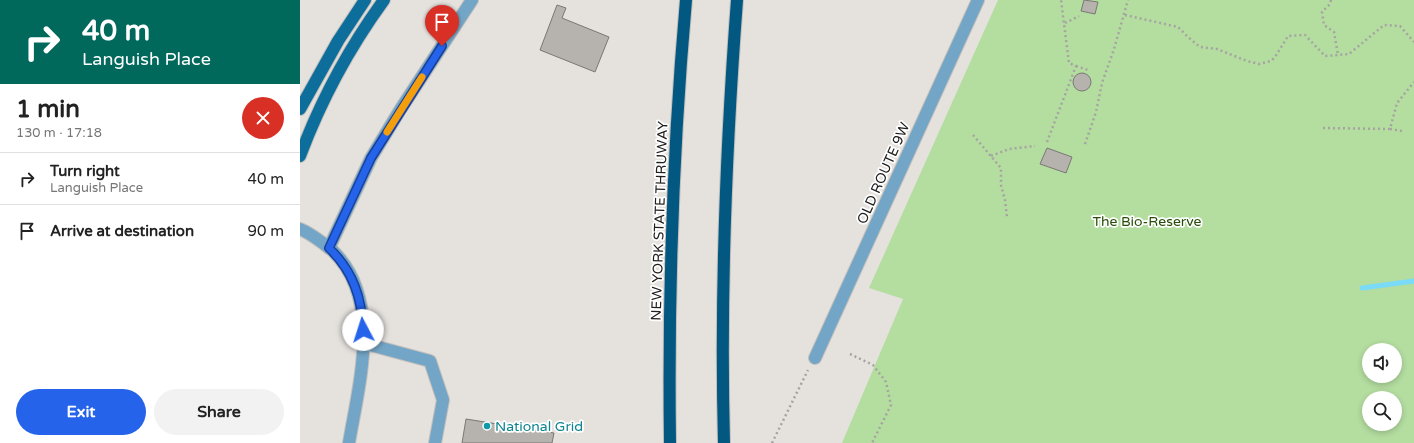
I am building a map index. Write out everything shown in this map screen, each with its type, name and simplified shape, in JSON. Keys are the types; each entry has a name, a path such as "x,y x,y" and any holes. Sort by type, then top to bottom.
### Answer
{"highway":[{"name":"NEW YORK STATE THRUWAY","path":"670,443 672,231 686,0"},
{"path":"724,443 724,225 737,0"}],"main road":[{"path":"300,109 338,41 365,0"},
{"path":"300,156 315,119 338,72 365,25 384,0"}],"street":[{"path":"329,248 371,158 404,104 472,0"},
{"name":"OLD ROUTE 9W","path":"815,358 978,0"},
{"path":"300,230 312,236 329,248 343,263 355,284 358,294 363,318 363,343 349,443"},
{"path":"363,343 430,361 443,400 435,443"}],"path":[{"path":"1061,0 1069,63 1088,70"},
{"path":"1085,144 1096,112 1102,83 1125,15 1128,0"},
{"path":"1331,0 1330,4 1322,12 1324,26 1334,32 1338,55"},
{"path":"1125,15 1178,27 1200,47 1217,49 1247,61 1259,64 1271,61 1288,36 1305,35 1326,56 1349,54 1384,25 1400,26 1414,42"},
{"path":"1064,23 1079,16"},
{"path":"1047,142 1076,66"},
{"path":"1390,129 1397,103 1414,82"},
{"path":"1323,128 1390,129 1402,131"},
{"path":"973,135 1001,168 1001,185 1007,217"},
{"path":"991,156 1009,149 1035,146"},
{"path":"850,354 873,365 886,382 891,405 872,443"},
{"path":"772,443 815,358"}],"green space":[{"name":"The Bio-Reserve","path":"998,0 1414,0 1414,443 842,443 903,299 869,288"}],"building":[{"path":"1084,0 1098,2 1095,14 1081,11"},
{"path":"557,5 566,8 562,18 609,37 595,72 540,50"},
{"path":"1082,73 1088,76 1091,82 1088,88 1082,91 1076,88 1073,82 1076,76"},
{"path":"1047,148 1072,157 1066,173 1040,164"},
{"name":"National Grid","path":"466,419 554,433 552,443 462,443"}],"waterway":[{"path":"1362,288 1414,281"}],"slow traffic":[{"path":"387,132 422,77"}],"place":[{"name":"National Grid","path":"487,426"}],"route":[{"path":"363,330 363,318 355,284 343,263 329,248 371,158 400,110 442,46"}]}
